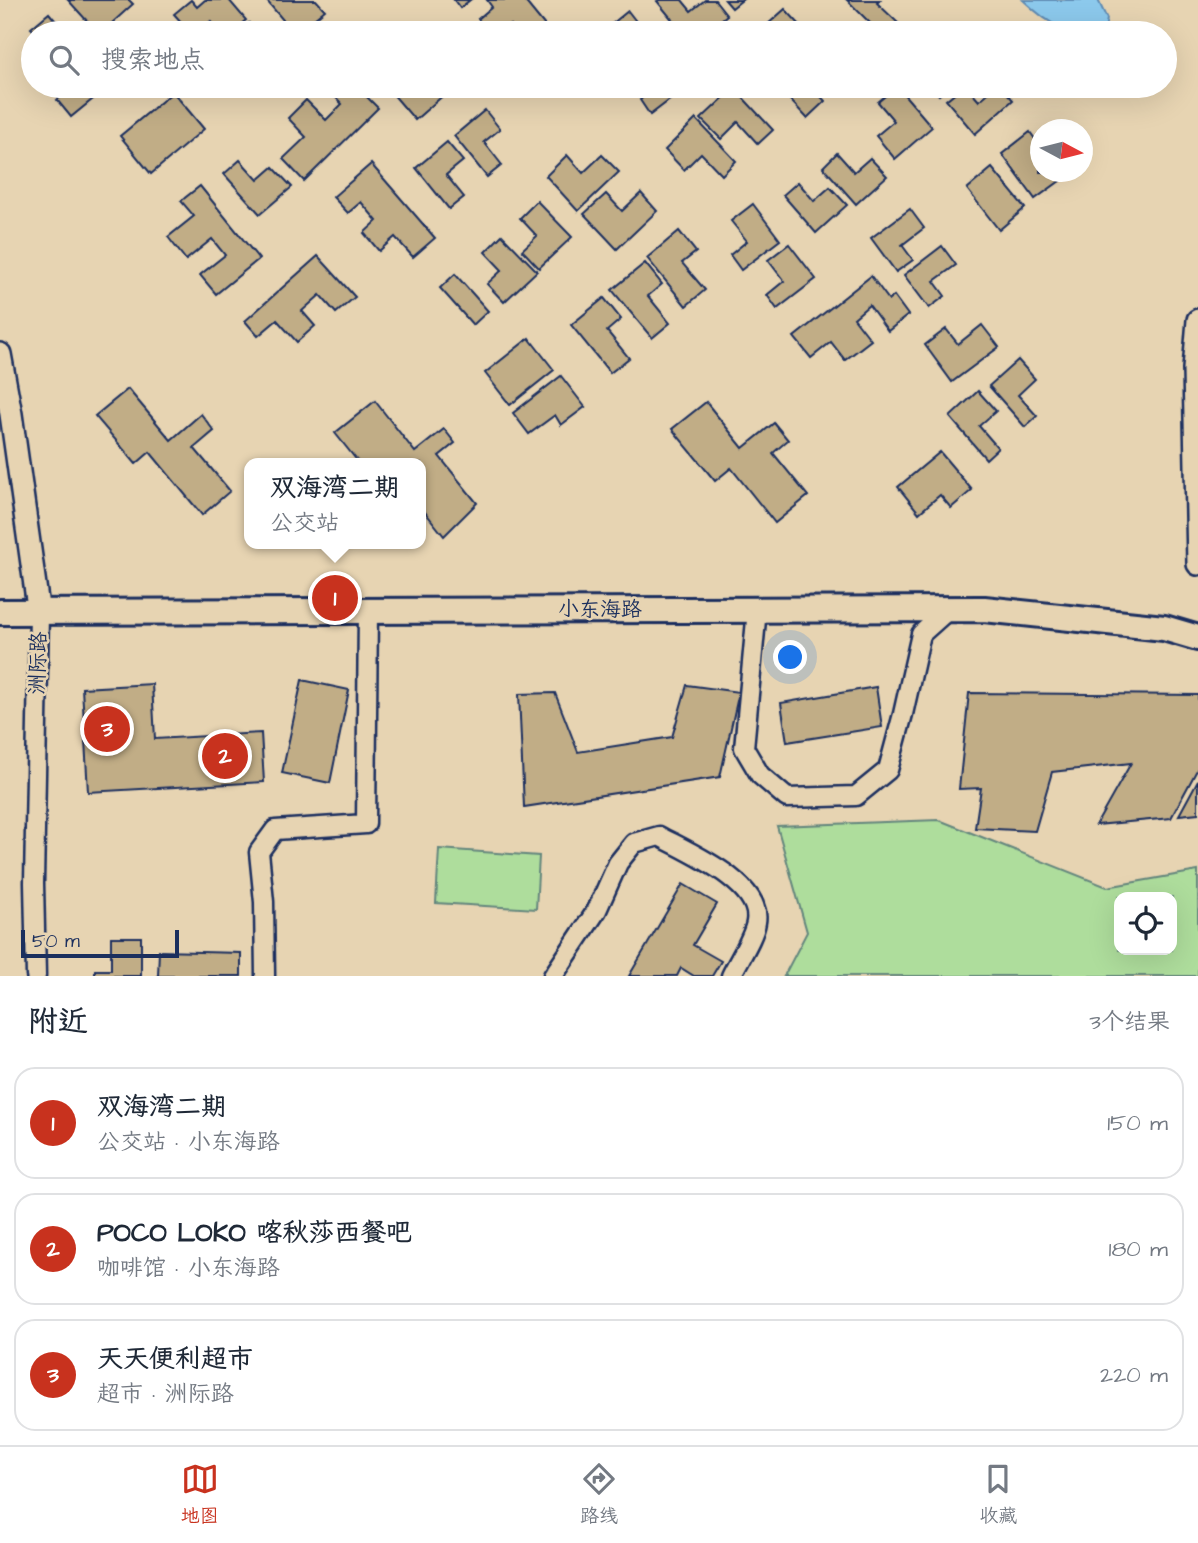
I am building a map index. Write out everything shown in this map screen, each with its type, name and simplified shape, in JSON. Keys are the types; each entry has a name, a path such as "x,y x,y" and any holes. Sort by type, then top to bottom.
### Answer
{"main road":[{"name":"小东海路","path":"0,612 39,614 368,610 984,609 1164,628 1198,638"}],"street":[{"path":"1198,320 1194,369 1198,564"},
{"name":"洲际路","path":"0,354 39,614 34,883 36,976"},
{"path":"757,609 744,748 760,775 787,798 856,796 888,771 920,634 949,609"},
{"path":"265,976 264,902 259,852 275,830 366,824 368,610"},
{"path":"552,976 597,909 618,863 634,843 659,836 731,877 752,899 757,921 731,976"}],"green space":[{"path":"939,820 1107,887 1198,871 1198,976 784,976 807,932 777,826"},
{"path":"439,849 539,856 536,909 436,903"}],"water":[{"path":"1023,0 1098,0 1107,19 1050,21"}],"building":[{"path":"68,0 129,0 133,4 114,21 87,21"},
{"path":"191,0 197,7 205,0 229,0 246,20 180,21 174,14"},
{"path":"266,0 316,0 325,10 312,21 284,21"},
{"path":"454,0 470,0 460,8"},
{"path":"487,0 524,0 541,21 480,21 478,19 492,7"},
{"path":"682,0 691,11 705,0 715,0 727,15 720,21 673,21 657,1"},
{"path":"725,0 742,0 732,8"},
{"path":"847,0 880,0 877,3 896,21 868,21"},
{"path":"785,9 796,21 772,21"},
{"path":"628,11 636,21 616,21"},
{"path":"49,13 56,21 39,21"},
{"path":"60,98 94,98 71,117 57,100"},
{"path":"166,98 178,98 204,129 151,174 120,136"},
{"path":"336,98 368,98 378,108 304,181 283,159 306,137 288,118 306,100 326,120 342,104"},
{"path":"396,98 440,98 415,120"},
{"path":"642,98 672,98 650,115 640,100"},
{"path":"723,98 743,98 773,130 758,144 738,122 721,139 701,119"},
{"path":"788,98 822,98 825,101 807,118"},
{"path":"883,98 907,98 932,127 895,159 876,136 894,121 878,102"},
{"path":"1011,98 1013,100 975,134 946,100"},
{"path":"485,110 500,129 484,142 502,165 487,177 454,136"},
{"path":"696,119 736,161 722,175 701,153 684,170 665,150"},
{"path":"1030,132 1030,182 1058,182 1035,199 1002,154"},
{"path":"447,142 463,161 446,175 464,197 449,209 416,168"},
{"path":"837,153 854,172 870,158 887,176 856,204 823,167"},
{"path":"567,155 583,173 602,155 619,172 578,211 546,176"},
{"path":"240,160 258,180 273,167 292,187 260,214 224,174"},
{"path":"371,164 435,238 413,257 395,237 379,251 364,233 377,221 361,202 348,213 333,197"},
{"path":"992,168 1025,208 999,230 967,189"},
{"path":"798,182 814,201 830,187 847,205 816,233 783,195"},
{"path":"200,186 259,259 216,294 200,275 225,255 212,239 186,260 168,237 194,216 181,201"},
{"path":"641,193 657,211 617,249 584,214 606,194 622,211"},
{"path":"537,201 572,237 539,268 522,250 537,236 520,218"},
{"path":"753,204 780,240 741,270 730,255 747,241 731,221"},
{"path":"910,209 924,228 902,245 913,260 896,272 871,238"},
{"path":"679,231 696,252 682,263 705,290 686,306 647,258"},
{"path":"502,235 537,271 504,302 487,284 502,270 485,252"},
{"path":"789,244 816,279 777,309 767,295 784,281 768,260"},
{"path":"942,246 956,265 934,281 945,296 929,308 904,275"},
{"path":"318,256 355,297 336,313 320,295 302,311 315,326 297,342 277,320 258,336 245,321"},
{"path":"645,263 662,284 648,296 670,323 652,338 612,290"},
{"path":"455,274 488,311 473,325 440,288"},
{"path":"871,276 889,300 894,296 908,315 888,331 869,305 854,318 871,340 845,360 831,342 811,358 794,337"},
{"path":"604,298 621,319 607,331 629,358 610,373 571,325"},
{"path":"982,325 999,347 952,382 925,345 946,329 958,344"},
{"path":"529,338 554,370 510,405 485,373"},
{"path":"1018,360 1035,379 1018,395 1037,416 1025,427 989,386"},
{"path":"561,376 585,407 561,425 555,415 529,434 513,413"},
{"path":"128,389 171,440 201,414 214,431 194,448 230,491 202,515 150,452 136,464 95,416"},
{"path":"978,391 996,411 979,426 998,448 986,459 950,417"},
{"path":"375,401 415,452 444,429 455,443 439,456 477,503 444,536 426,513 426,458 355,458 335,433"},
{"path":"706,402 743,448 774,423 788,440 773,453 808,496 775,523 731,468 715,481 672,429"},
{"path":"940,452 972,490 951,508 940,495 919,513 898,487"},
{"path":"302,680 349,690 330,783 282,773"},
{"path":"152,684 155,739 261,733 264,782 88,792 82,688"},
{"path":"687,685 739,692 720,777 524,807 519,694 555,693 578,752 672,737"},
{"path":"876,687 882,727 787,742 781,703"},
{"path":"969,693 1198,695 1198,768 1171,818 1096,825 1131,763 1052,772 1035,831 975,828 981,788 959,789"},
{"path":"1198,780 1198,813 1179,815"},
{"path":"683,884 717,904 693,945 721,961 712,976 694,976 681,968 677,976 629,976"},
{"path":"111,937 141,937 141,976 95,976 95,970 111,970"},
{"path":"159,951 241,953 241,976 158,976"}],"place":[{"name":"双海湾二期","path":"335,598"},
{"name":"天天便利超市","path":"107,729"},
{"name":"POCO LOKO 喀秋莎西餐吧","path":"225,756"}]}
